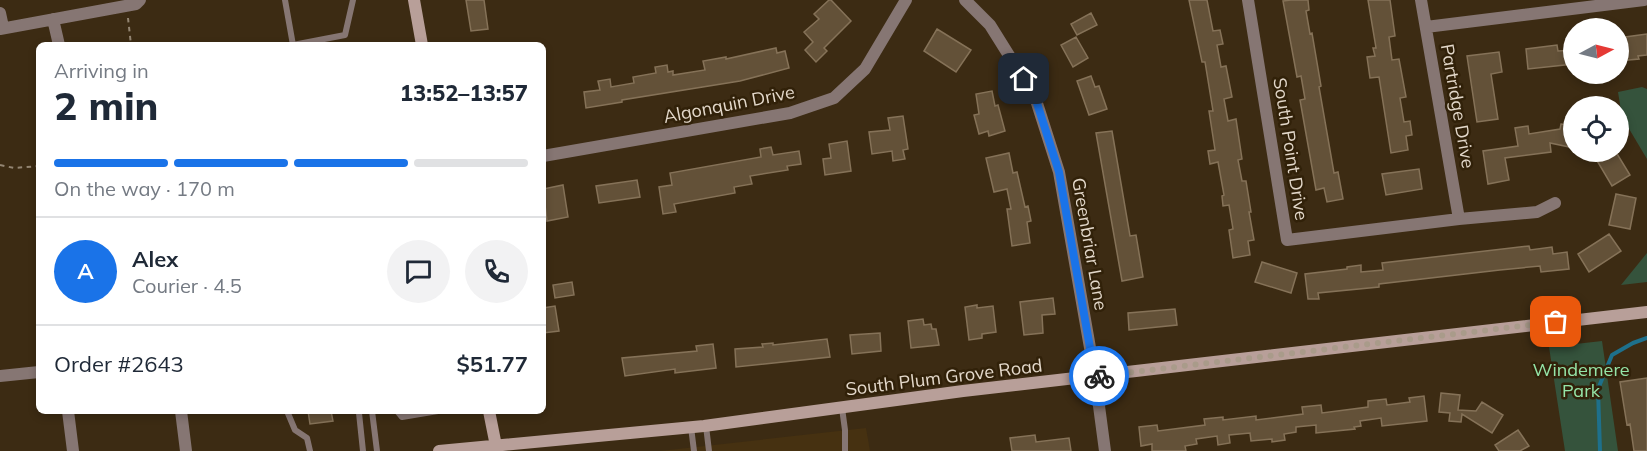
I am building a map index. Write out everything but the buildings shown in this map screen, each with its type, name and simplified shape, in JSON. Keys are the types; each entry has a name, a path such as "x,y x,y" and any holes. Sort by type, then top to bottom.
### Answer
{"street":[{"path":"0,13 1,28 136,4 140,0"},
{"path":"414,0 421,42"},
{"name":"Algonquin Drive","path":"546,155 790,113 834,98 865,69 906,0"},
{"name":"Greenbriar Lane","path":"964,0 990,24 1035,97 1059,172 1095,376 1105,451"},
{"name":"South Point Drive","path":"1248,0 1287,240 1459,219"},
{"name":"Partridge Drive","path":"1421,0 1459,219"},
{"path":"1426,27 1644,0"},
{"path":"53,19 57,42"},
{"path":"1459,219 1537,212 1555,203"},
{"name":"South Plum Grove Road","path":"439,451 496,448 691,427 963,391 1647,312"},
{"path":"0,376 36,372"},
{"path":"68,414 73,451"},
{"path":"181,414 186,451"},
{"path":"490,414 496,448"}],"lane":[{"path":"285,0 292,42"},
{"path":"309,42 345,35 353,0"},
{"path":"842,408 845,451"},
{"path":"288,414 295,430 306,438 310,451"},
{"path":"358,414 363,451"},
{"path":"374,414 377,451"},
{"path":"400,414 402,417 420,414"},
{"path":"706,425 709,451"},
{"path":"691,427 694,451"}],"path":[{"path":"126,6 131,42"},
{"path":"0,165 14,168 36,166"}],"shaded area":[{"path":"866,428 870,451 660,451"}],"green space":[{"path":"1642,87 1647,89 1647,159 1629,129 1629,96 1619,96 1618,92"},
{"path":"1647,253 1647,282 1621,285"},
{"name":"Windemere Park","path":"1602,341 1618,451 1565,451 1549,347"}],"waterway":[{"path":"1600,451 1598,389 1612,355 1647,338"}],"way so far":[{"path":"1099,376 1556,322"}],"route":[{"path":"1024,79 1035,97 1059,172 1095,376 1099,376"}]}
